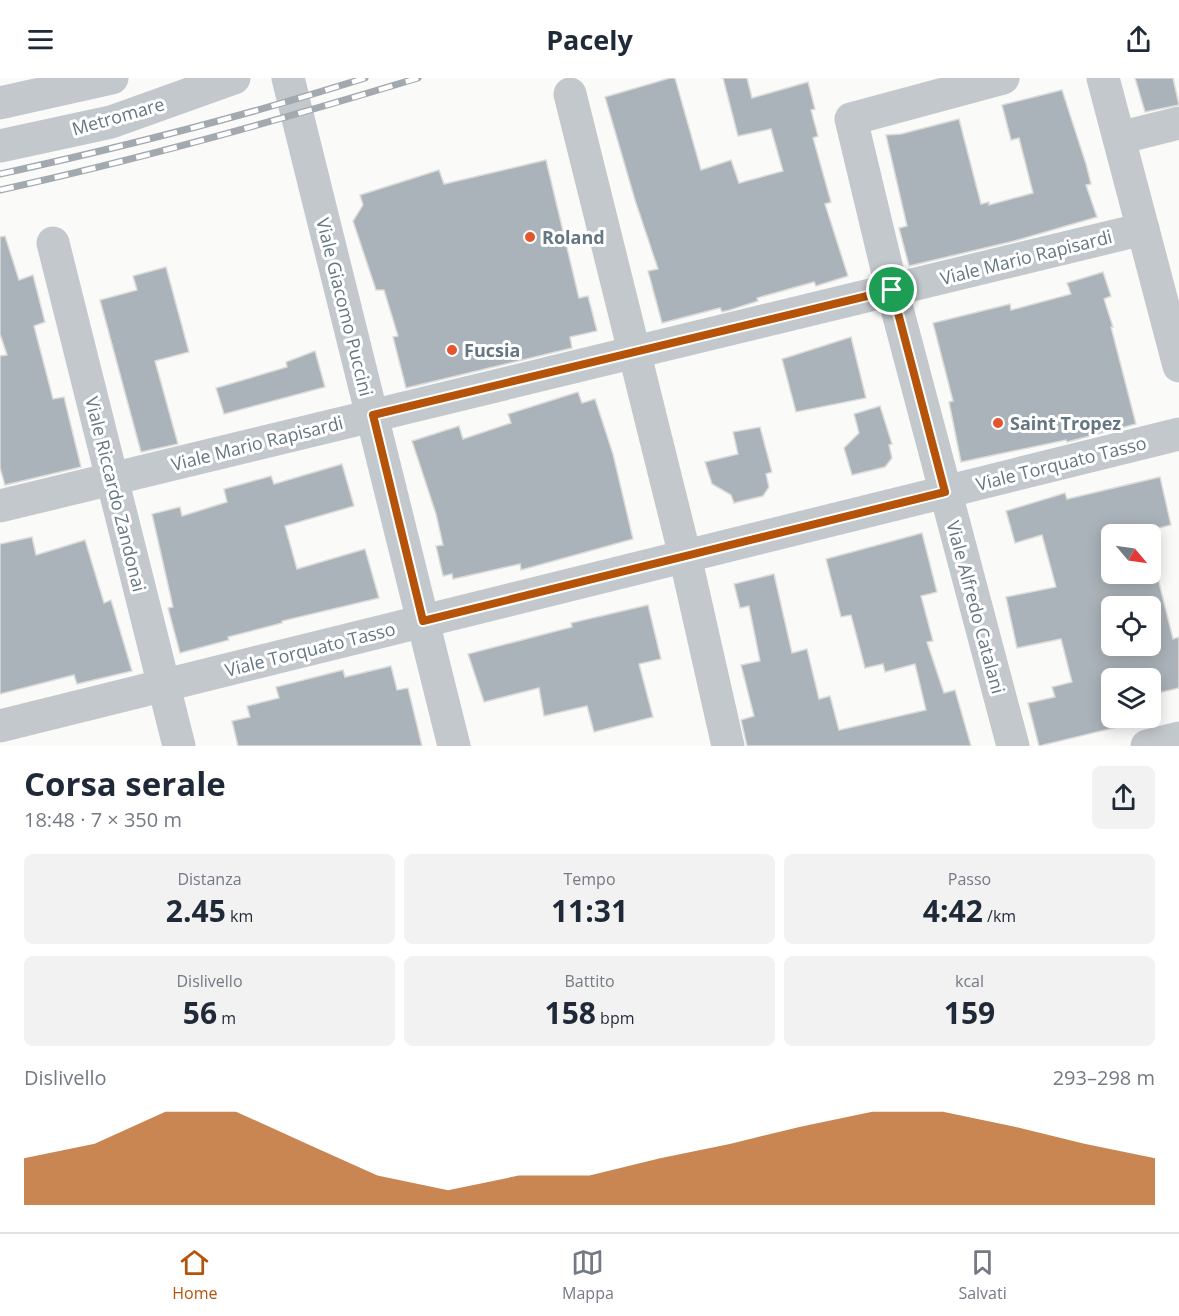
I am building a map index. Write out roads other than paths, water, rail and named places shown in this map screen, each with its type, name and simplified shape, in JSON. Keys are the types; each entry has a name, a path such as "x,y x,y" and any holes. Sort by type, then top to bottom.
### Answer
{"street":[{"path":"0,103 48,86 112,78"},
{"name":"Metromare","path":"0,146 111,122 234,78"},
{"name":"Viale Giacomo Puccini","path":"288,78 321,246 373,415 454,746"},
{"name":"Viale Alfredo Catalani","path":"1003,78 851,119 892,290 1013,746"},
{"path":"1102,78 1179,366"},
{"path":"570,94 685,556 728,746"},
{"path":"1119,138 1179,123"},
{"name":"Viale Mario Rapisardi","path":"0,506 1143,229"},
{"name":"Viale Riccardo Zandonai","path":"53,243 179,746"},
{"name":"Viale Torquato Tasso","path":"0,726 1179,434"},
{"path":"1147,746 1179,738"}],"railway":[{"path":"0,174 184,130 365,78"},
{"path":"0,190 210,138 418,78"}],"place":[{"name":"Roland","path":"530,237"},
{"name":"Fucsia","path":"452,350"},
{"name":"Saint Tropez","path":"998,423"}]}
